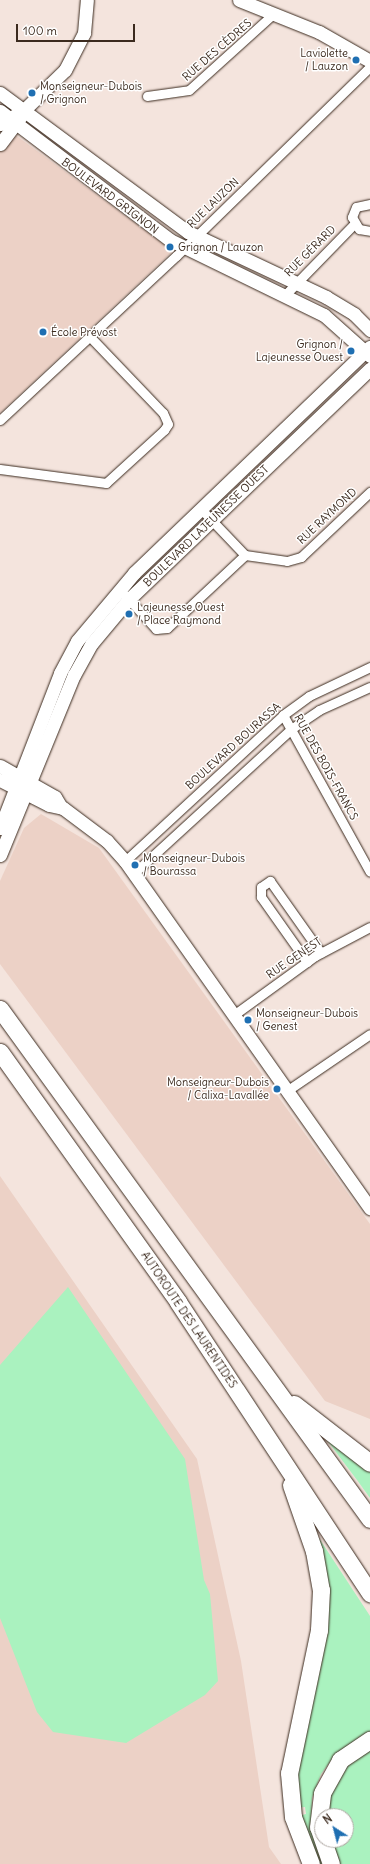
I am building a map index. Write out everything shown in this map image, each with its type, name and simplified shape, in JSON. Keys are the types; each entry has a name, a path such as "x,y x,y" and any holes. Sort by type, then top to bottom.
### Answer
{"highway":[{"path":"4,1015 370,1519"},
{"name":"AUTOROUTE DES LAURENTIDES","path":"3,1056 159,1273 370,1593"},
{"path":"274,1388 370,1463"},
{"path":"280,1456 314,1551 320,1583 319,1630 289,1773 293,1818 311,1864"},
{"path":"331,1864 318,1827 322,1793 340,1760 370,1740"}],"street":[{"path":"0,144 6,119 24,110 74,56 84,33 87,0"},
{"path":"239,0 319,32 370,61"},
{"name":"RUE DES CÈDRES","path":"147,96 189,90 273,14"},
{"name":"RUE LAUZON","path":"0,420 184,249 370,67"},
{"name":"BOULEVARD GRIGNON","path":"0,93 196,236 296,282 343,306 370,330"},
{"name":"BOULEVARD GRIGNON","path":"6,119 184,249 333,321 369,352"},
{"name":"RUE GÉRARD","path":"284,296 354,224 356,207 370,204"},
{"path":"354,224 359,229 370,230"},
{"path":"0,468 106,483 164,430 168,424 163,413 90,337"},
{"name":"BOULEVARD LAJEUNESSE OUEST","path":"0,855 66,658 119,588 369,352"},
{"name":"BOULEVARD LAJEUNESSE OUEST","path":"0,828 23,786 81,660 128,600 370,369"},
{"name":"RUE RAYMOND","path":"245,555 277,561 301,557 370,492"},
{"path":"119,588 128,600 156,629 167,628 245,555 201,509"},
{"name":"BOULEVARD BOURASSA","path":"125,861 283,715 309,696 370,667"},
{"path":"134,873 291,729 319,710 370,687"},
{"name":"RUE DES BOIS-FRANCS","path":"283,715 370,872"},
{"path":"0,766 23,786"},
{"path":"0,780 55,797 61,807 107,841 125,861 235,1014 370,1208"},
{"path":"307,962 262,897 261,886 270,881 321,953"},
{"name":"RUE GENEST","path":"235,1014 307,962 370,927"},
{"path":"288,1090 370,1034"}],"shaded area":[{"name":"École Prévost","path":"14,134 173,251 0,413 0,149"},
{"path":"41,814 99,848 370,1224 370,1419 325,1401 0,964 0,881 24,828"},
{"path":"0,1176 197,1459 241,1661 269,1847 281,1864 0,1864"}],"green space":[{"path":"68,1287 185,1459 204,1580 210,1594 218,1681 205,1695 126,1743 53,1732 37,1712 0,1618 0,1365"},
{"path":"323,1435 370,1469 370,1498 357,1480"},
{"path":"313,1529 370,1616 370,1733 336,1754 321,1774 312,1798 311,1824 314,1833 314,1848 319,1848 325,1864 317,1864 298,1816 306,1814 305,1807 296,1808 295,1785 323,1642"},
{"path":"370,1746 370,1864 339,1864 331,1848 354,1848 354,1808 326,1808 338,1772"}],"place":[{"name":"Laviolette / Lauzon","path":"356,60"},
{"name":"Monseigneur-Dubois / Grignon","path":"32,93"},
{"name":"Grignon / Lauzon","path":"170,247"},
{"name":"École Prévost","path":"43,332"},
{"name":"Grignon / Lajeunesse Ouest","path":"351,351"},
{"name":"Lajeunesse Ouest / Place Raymond","path":"129,614"},
{"name":"Monseigneur-Dubois / Bourassa","path":"135,865"},
{"name":"Monseigneur-Dubois / Genest","path":"248,1020"},
{"name":"Monseigneur-Dubois / Calixa-Lavallée","path":"277,1089"}]}
